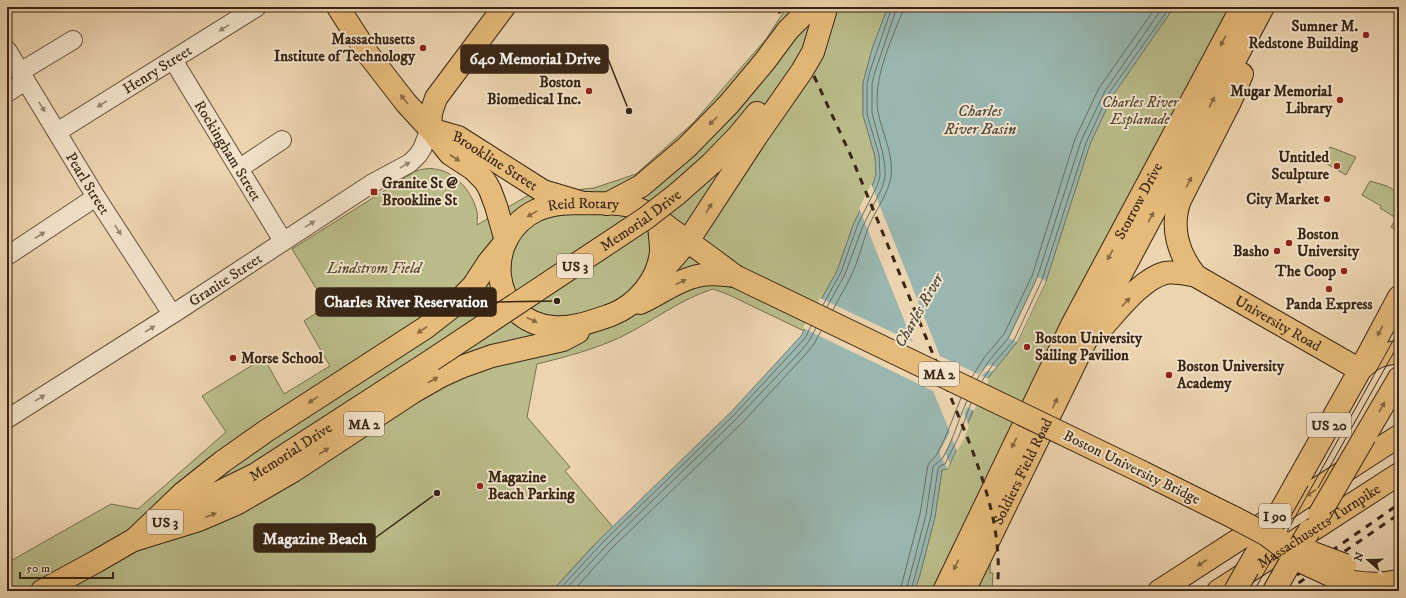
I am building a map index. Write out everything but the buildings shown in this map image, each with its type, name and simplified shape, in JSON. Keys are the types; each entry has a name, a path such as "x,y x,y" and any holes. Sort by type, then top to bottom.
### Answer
{"main road":[{"name":"Brookline Street","path":"338,7 368,54 406,102 450,154 473,169 484,181 490,190 496,206 506,241"},
{"path":"430,129 431,113 436,98 504,7"},
{"name":"Storrow Drive","path":"1038,395 1093,285 1242,7"},
{"path":"1196,276 1187,264 1179,246 1175,228 1175,221 1180,200 1230,102 1243,72 1264,7"},
{"name":"Storrow Drive","path":"1080,351 1264,7"},
{"path":"607,204 641,186 687,147 729,104 765,62 788,30 819,8"},
{"path":"641,294 688,241 813,52 819,8"},
{"name":"Memorial Drive","path":"42,591 197,503 249,463 429,354 633,211 668,184 706,159 732,121 819,8"},
{"name":"Brookline Street","path":"430,129 458,136 543,191 583,203"},
{"name":"Reid Rotary","path":"583,203 607,204 632,206 659,221 659,261 653,277 641,294 632,303 620,311 569,327 552,327 533,322 519,313 508,301 501,285 500,262 502,249 517,225 536,211 556,205 583,203"},
{"name":"Boston University Bridge","path":"659,221 736,276 1142,472 1267,535"},
{"name":"MA 2","path":"134,540 183,493 222,462 266,431 425,328 452,308 473,286 488,263 506,241"},
{"path":"1080,351 1179,246"},
{"path":"1143,284 1155,277 1168,273 1183,273 1196,276"},
{"name":"Boston University Bridge","path":"620,311 644,301 682,281 696,276 708,274 736,276"},
{"name":"University Road","path":"1196,276 1360,370"},
{"name":"US 20","path":"1235,591 1360,370 1399,297"},
{"name":"MA 2","path":"134,540 207,516 242,500 289,473 418,389 441,376 492,356 563,340 598,319"},
{"name":"Soldiers Field Road","path":"964,591 1080,351"},
{"path":"1360,370 1374,358 1384,354 1399,352"},
{"name":"US 20","path":"1274,591 1399,378"},
{"name":"Soldiers Field Road","path":"944,591 1038,395"},
{"name":"Massachusetts Turnpike","path":"1159,591 1399,436"},
{"name":"Massachusetts Turnpike","path":"1218,591 1399,474"},
{"name":"MA 2","path":"1267,535 1297,552"},
{"path":"1297,552 1338,570 1351,582 1380,584 1399,581"},
{"path":"1338,570 1387,569 1399,566"}],"street":[{"name":"Henry Street","path":"57,132 173,60 250,9"},
{"path":"7,93 23,76 72,40"},
{"name":"Pearl Street","path":"7,50 96,196 172,314"},
{"name":"Rockingham Street","path":"173,60 283,241"},
{"name":"Granite Street","path":"7,419 172,314 371,184 410,163 422,149 430,129"},
{"path":"240,168 282,140"},
{"path":"7,256 96,196"},
{"path":"1338,570 1341,589 1344,591"}],"green space":[{"name":"Lindstrom Field","path":"787,7 888,7 873,46 863,83 863,115 875,156 876,175 873,184 854,223 837,271 804,331 727,294 713,289 689,299 621,337 559,359 537,364 527,417 570,467 565,471 613,527 593,546 552,591 7,591 7,563 111,504 138,509 226,432 202,396 264,358 284,394 330,366 304,321 327,306 292,249 414,172 425,169 435,169 445,172 462,184 474,202 477,214 477,225 529,195 594,188 636,174 693,123 766,39"},
{"name":"Charles River Esplanade","path":"1174,7 1231,7 991,549 990,573 993,573 992,591 914,591 919,578 935,517 942,470 950,463 988,378 1017,342 1046,281 1090,144 1113,95"},
{"path":"1330,147 1356,157 1346,175 1322,161"},
{"path":"1370,181 1387,186 1399,193 1399,232 1391,227 1396,218 1380,208 1381,206 1362,195"}],"water":[{"path":"888,7 1174,7 1113,95 1090,144 1046,281 1017,342 988,378 948,469 942,470 935,517 919,578 914,591 552,591 601,538 731,412 801,336 837,271 854,223 876,175 875,156 863,115 863,83 873,46"}],"pier":[{"path":"871,184 940,356 978,374 989,365 996,367 993,371 987,371 982,376 989,379 974,411 967,407 964,414 969,426 957,451 952,438 945,453 950,463 948,469 940,455 940,451 950,432 933,391 803,328 820,298 913,342 859,208"},
{"path":"1037,277 1046,281 1017,342 1009,338"}],"tram line":[{"path":"1254,591 1399,330"},
{"path":"1318,488 1399,343"},
{"path":"1261,591 1289,541"}],"railway":[{"path":"777,7 782,17"},
{"path":"814,76 851,156 975,458 992,513 998,551 997,591"},
{"path":"1274,591 1399,504"},
{"path":"1287,591 1399,514"}],"place":[{"name":"Sumner M. Redstone Building","path":"1366,35"},
{"name":"Massachusetts Institute of Technology","path":"423,48"},
{"name":"Boston Biomedical Inc.","path":"589,91"},
{"name":"Mugar Memorial Library","path":"1340,100"},
{"name":"640 Memorial Drive","path":"629,111"},
{"name":"Untitled Sculpture","path":"1337,166"},
{"name":"Granite St @ Brookline St","path":"374,192"},
{"name":"City Market","path":"1327,199"},
{"name":"Boston University","path":"1289,243"},
{"name":"Basho","path":"1277,251"},
{"name":"The Coop","path":"1344,271"},
{"name":"Panda Express","path":"1329,289"},
{"name":"Charles River Reservation","path":"557,301"},
{"name":"Boston University Sailing Pavilion","path":"1027,347"},
{"name":"Morse School","path":"233,358"},
{"name":"Boston University Academy","path":"1169,375"},
{"name":"Magazine Beach Parking","path":"480,486"},
{"name":"Magazine Beach","path":"437,493"}],"water label":[{"name":"Charles River Basin","path":"980,119"},
{"name":"Charles River","path":"918,310"}]}
